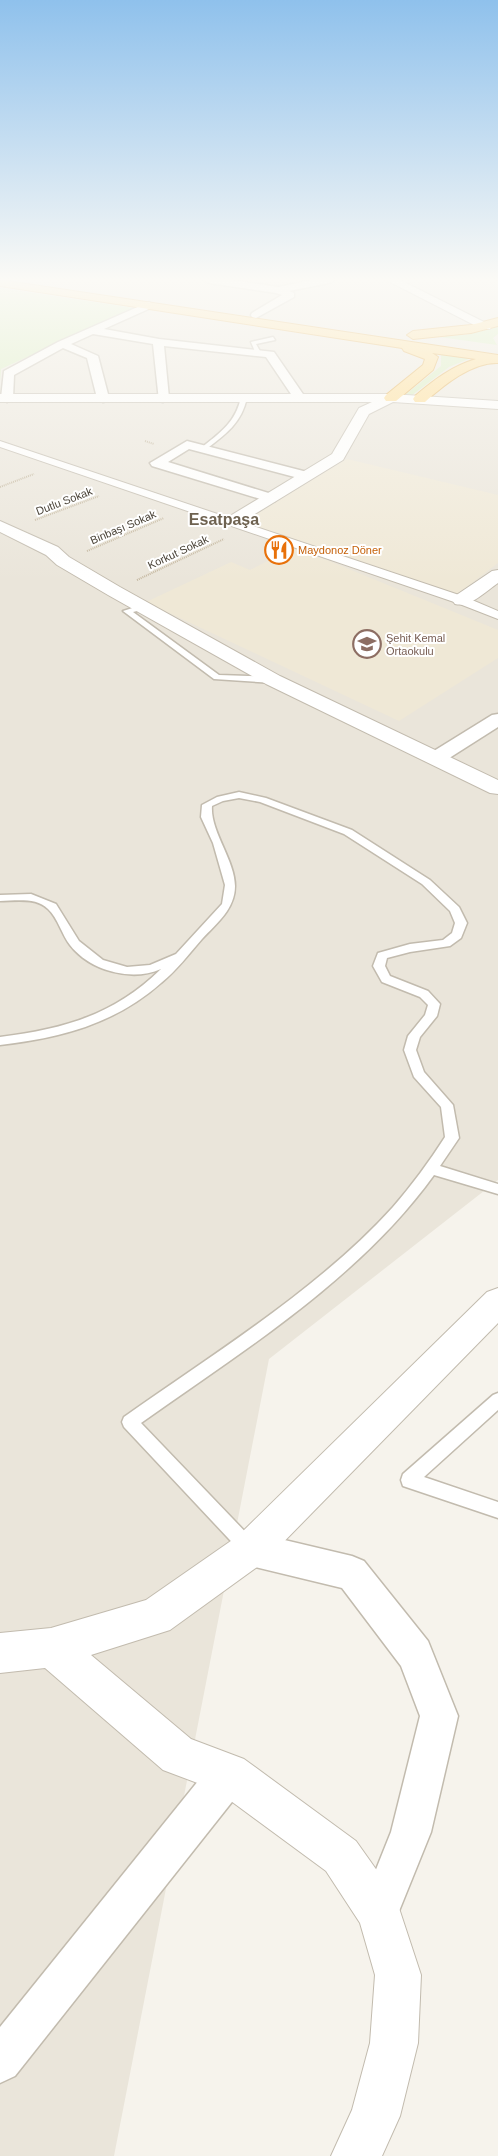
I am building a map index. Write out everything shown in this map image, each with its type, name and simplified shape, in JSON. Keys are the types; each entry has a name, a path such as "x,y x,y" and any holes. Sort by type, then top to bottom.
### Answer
{"highway":[{"path":"391,398 414,381"},
{"path":"420,399 439,381"}],"street":[{"path":"6,381 3,398 391,398 498,405"},
{"path":"98,381 103,398"},
{"path":"161,381 163,398"},
{"path":"288,381 299,397"},
{"path":"231,522 338,457 364,411 391,398"},
{"path":"0,444 461,600 498,615"},
{"path":"270,498 157,463 187,445 306,476"},
{"path":"4,528 52,551 63,561 114,591 273,680 498,788"},
{"path":"461,600 498,575"},
{"path":"436,758 498,719"},
{"path":"0,1653 51,1648 156,1616 251,1549 498,1302"},
{"path":"251,1549 352,1573 414,1654 439,1716 411,1832 379,1912"},
{"path":"51,1648 178,1755 229,1774 341,1856 379,1912 398,1975 394,2043 375,2116 356,2156"},
{"path":"0,2061 229,1774"}],"lane":[{"path":"203,449 233,425 242,411 244,397"},
{"path":"0,1041 23,1039 96,1021 126,1006 156,983 180,957 227,905 230,886 229,879 218,843 206,817 208,805 220,798 239,795 262,800 348,832 426,882 455,909 461,923 457,935 446,943 410,948 382,956 379,966 386,979 424,994 434,1004 431,1016 414,1036 410,1050 418,1074 447,1105 452,1138 431,1169 388,1221 339,1266 282,1313 130,1422 251,1549"},
{"path":"0,898 31,896 52,906 75,944 99,963 127,971 152,969 180,957"},
{"path":"431,1169 498,1189"},
{"path":"498,1400 409,1480 498,1510"}],"path":[{"path":"0,487 61,464"},
{"name":"Dutlu Sokak","path":"4,528 125,486"},
{"name":"Binbaşı Sokak","path":"63,561 188,507"},
{"name":"Korkut Sokak","path":"114,591 248,528"}],"shaded area":[{"path":"0,381 498,381 498,1180 269,1359 114,2156 0,2156"},
{"name":"Şehit Kemal Ortaokulu","path":"347,459 498,495 498,563 456,595 243,522"},
{"name":"Şehit Kemal Ortaokulu","path":"295,547 498,630 498,658 399,721 146,602 231,562 250,570"}],"green space":[{"path":"423,381 431,381 411,396 405,395"}],"place":[{"name":"Maydonoz Döner","path":"279,550"},
{"name":"Şehit Kemal Ortaokulu","path":"367,644"}],"district":[{"name":"Esatpaşa","path":"224,519"}]}
